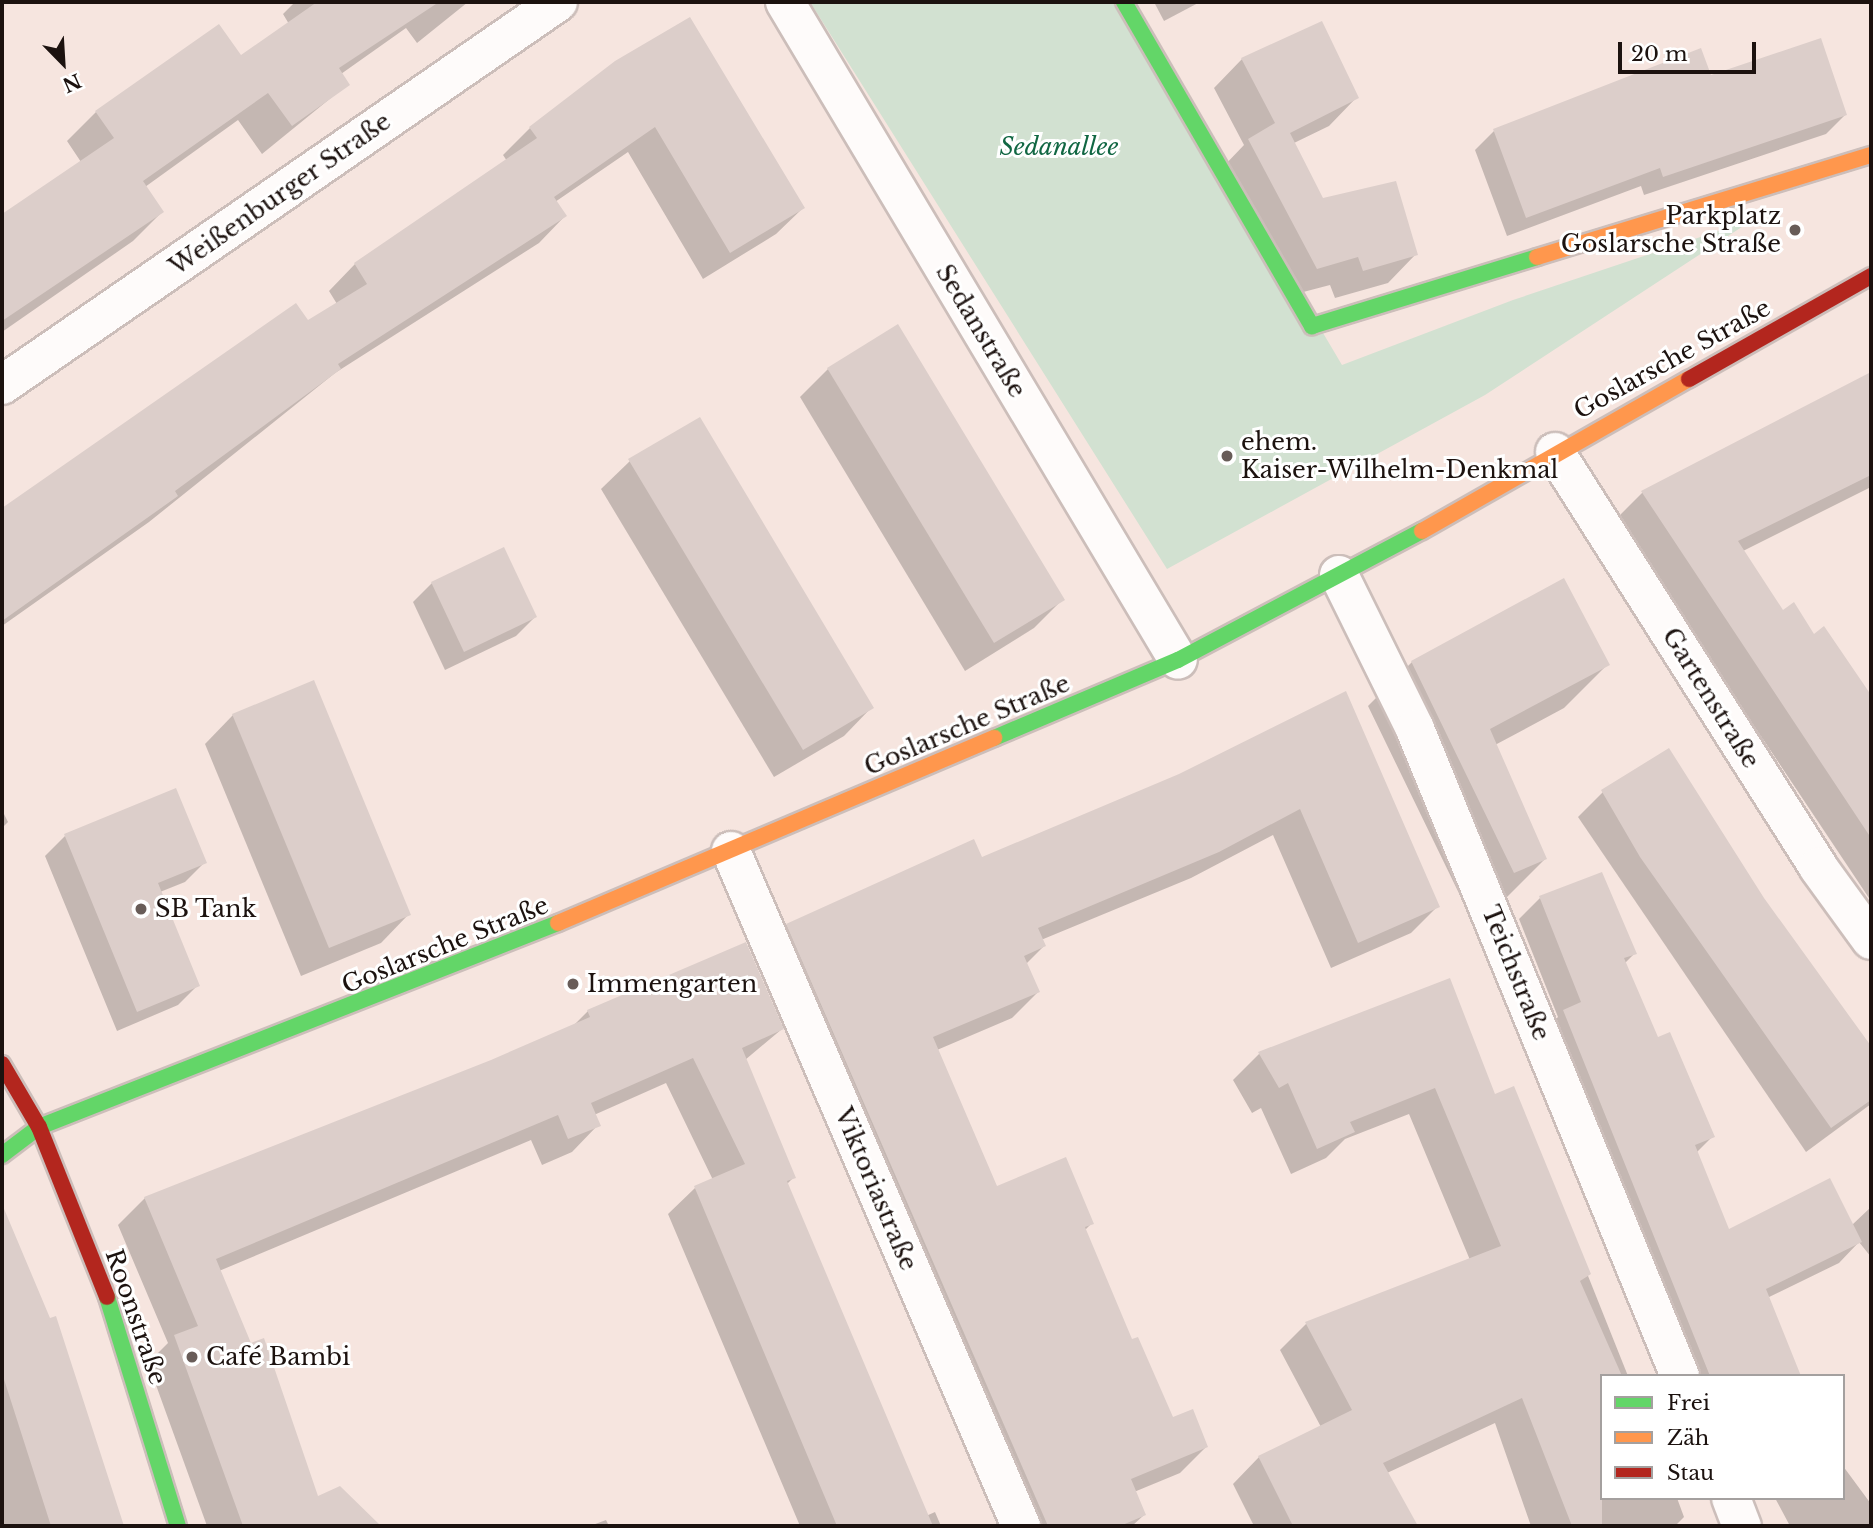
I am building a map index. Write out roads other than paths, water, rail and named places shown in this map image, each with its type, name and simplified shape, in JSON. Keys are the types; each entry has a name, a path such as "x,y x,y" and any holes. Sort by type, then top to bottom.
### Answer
{"main road":[{"path":"1124,2 1312,326 1871,155"},
{"name":"Goslarsche Straße","path":"2,1155 38,1127 367,1003 1178,660 1339,575 1871,276"},
{"path":"2,1064 38,1127"},
{"path":"14,1122 38,1127"},
{"name":"Roonstraße","path":"38,1127 106,1295 178,1526"}],"street":[{"name":"Weißenburger Straße","path":"2,385 558,2"},
{"name":"Sedanstraße","path":"785,2 1178,660"},
{"name":"Gartenstraße","path":"1555,452 1818,867 1871,940"},
{"name":"Teichstraße","path":"1339,575 1415,729 1680,1374"},
{"name":"Viktoriastraße","path":"731,851 1021,1526"}],"place":[{"name":"Parkplatz Goslarsche Straße","path":"1795,230"},
{"name":"ehem. Kaiser-Wilhelm-Denkmal","path":"1227,456"},
{"name":"SB Tank","path":"141,909"},
{"name":"Immengarten","path":"573,984"},
{"name":"Café Bambi","path":"192,1357"}],"park label":[{"name":"Sedanallee","path":"1059,147"}]}
